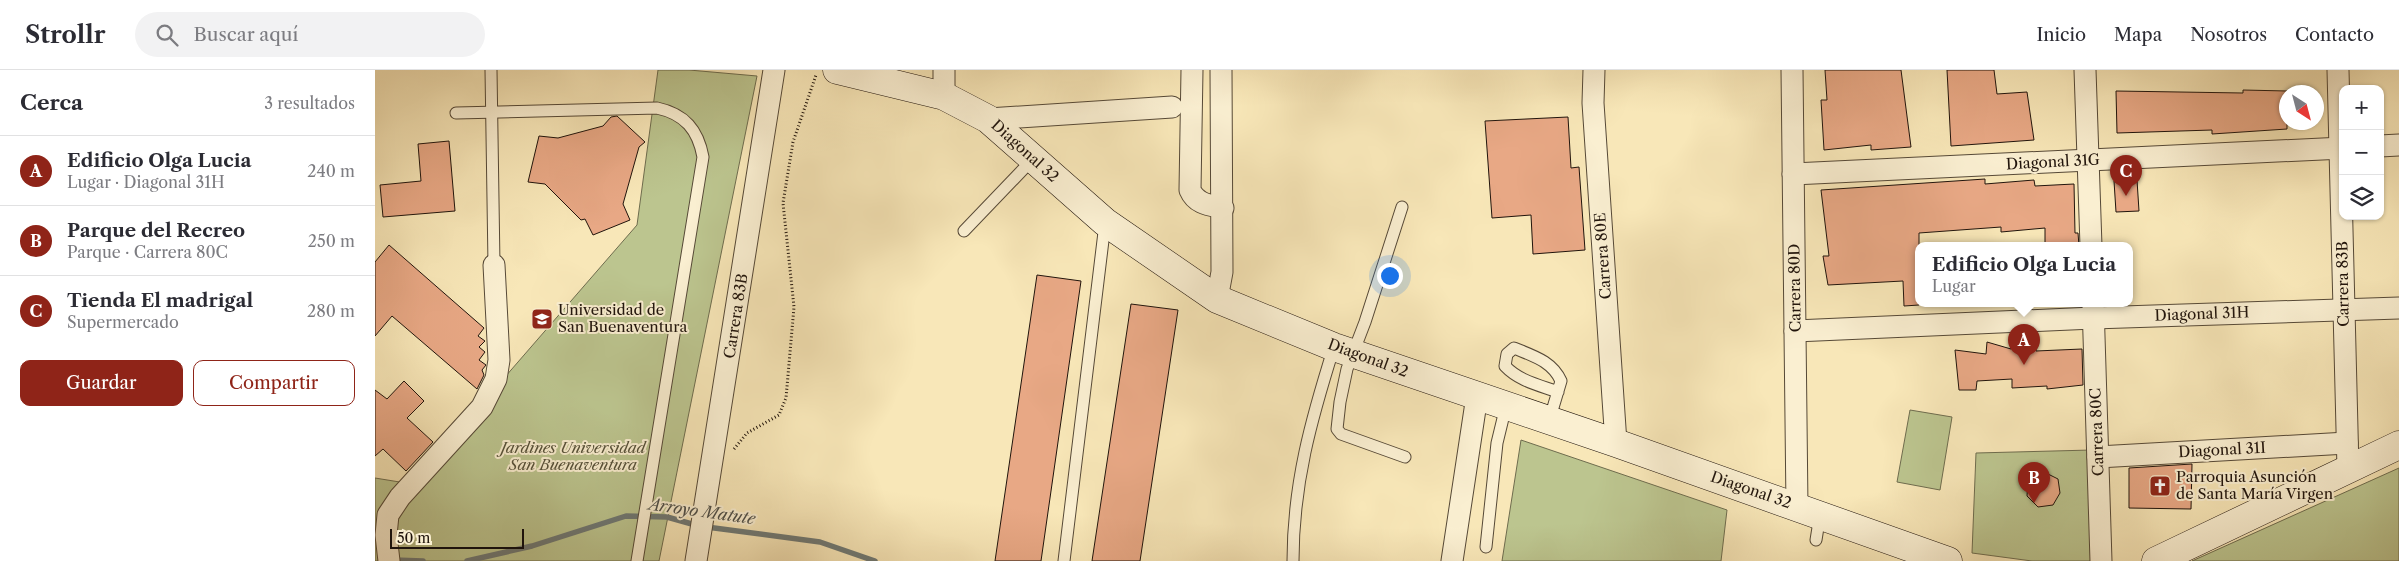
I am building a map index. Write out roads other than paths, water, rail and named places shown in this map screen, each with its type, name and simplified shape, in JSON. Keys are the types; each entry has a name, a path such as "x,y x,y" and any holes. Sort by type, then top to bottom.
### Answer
{"street":[{"name":"Carrera 83B","path":"696,561 774,70"},
{"name":"Diagonal 32","path":"837,70 944,83 988,119 1105,222 1217,298 1344,351 1616,443 1811,521 1948,561"},
{"path":"1192,70 1190,190 1193,198 1200,202 1223,208"},
{"path":"1217,298 1222,272 1221,70"},
{"name":"Carrera 80E","path":"1594,70 1593,104 1616,443"},
{"name":"Carrera 80D","path":"1792,70 1795,331 1811,521"},
{"path":"2085,70 2091,242"},
{"name":"Carrera 83B","path":"2338,70 2340,130"},
{"path":"988,119 1172,107"},
{"path":"2384,146 2399,145"},
{"name":"Diagonal 31G","path":"1793,174 2339,148"},
{"name":"Carrera 83B","path":"2342,175 2347,456"},
{"path":"389,561 386,535 389,515 400,497 482,407 496,379 499,360 494,265"},
{"name":"Diagonal 31H","path":"1795,331 2093,311 2399,308"},
{"name":"Carrera 80C","path":"2093,311 2101,561"},
{"path":"1452,561 1477,396"},
{"path":"2156,561 2194,545 2347,456 2399,445"},
{"name":"Diagonal 31I","path":"2098,457 2347,456"}],"lane":[{"path":"491,70 494,265"},
{"path":"456,113 657,108 672,111 689,123 699,140 703,157 637,559"},
{"path":"964,232 1033,159"},
{"path":"1293,561 1293,524 1305,446 1402,207"},
{"path":"1065,561 1105,222"},
{"path":"1549,421 1558,392 1561,381 1546,362 1514,348 1507,354 1505,366 1512,372 1527,381 1558,392"},
{"path":"1344,351 1345,378 1337,429 1341,434 1405,458"},
{"path":"1486,547 1497,442 1506,406"}],"waterway":[{"name":"Arroyo Matute","path":"467,561 532,546 626,516 667,517 699,526 820,542 875,561"},
{"name":"Arroyo Matute","path":"394,560 423,561"}],"place":[{"name":"Tienda El madrigal","path":"2126,196"},
{"name":"Universidad de San Buenaventura","path":"542,319"},
{"name":"Edificio Olga Lucia","path":"2024,365"},
{"name":"Parroquia Asunción de Santa María Virgen","path":"2160,486"},
{"name":"Parque del Recreo","path":"2034,503"}],"park label":[{"name":"Jardines Universidad San Buenaventura","path":"573,456"}]}
